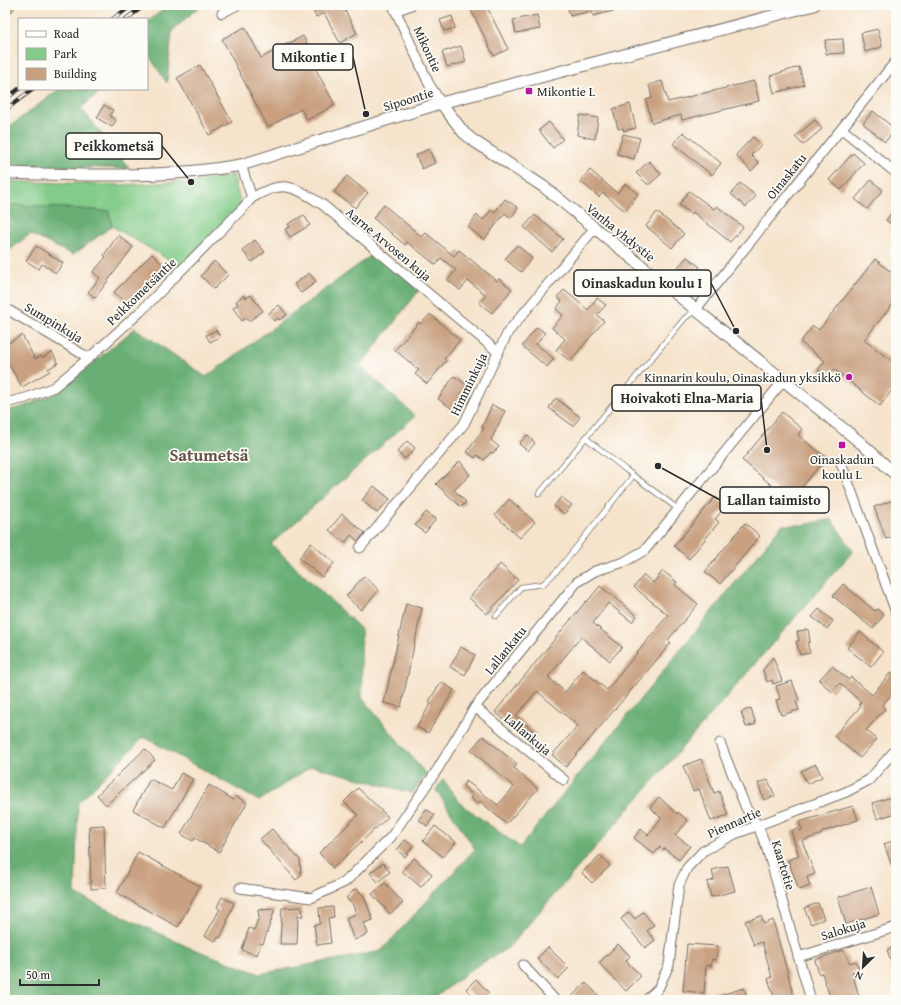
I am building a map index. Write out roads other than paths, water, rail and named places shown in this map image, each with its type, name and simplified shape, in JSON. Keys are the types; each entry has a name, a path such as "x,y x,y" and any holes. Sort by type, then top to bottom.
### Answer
{"street":[{"path":"222,13 237,5"},
{"path":"394,8 412,5"},
{"name":"Sipoontie","path":"5,173 120,177 213,170 241,164 441,103 814,5"},
{"name":"Mikontie","path":"394,8 429,84 441,103"},
{"name":"Oinaskatu","path":"696,309 896,61"},
{"name":"Vanha yhdystie","path":"441,103 464,133 533,180 696,309 861,443 896,475"},
{"path":"842,129 896,173"},
{"path":"241,164 252,198"},
{"name":"Aarne Arvosen kuja","path":"252,198 265,190 281,186 298,190 324,205 498,352"},
{"name":"Peikkometsäntie","path":"5,403 26,398 54,387 89,358 140,312 252,198"},
{"name":"Himminkuja","path":"360,548 464,424 508,332 594,229"},
{"name":"Sumpinkuja","path":"5,308 89,358"},
{"name":"Lallankatu","path":"240,888 311,898 345,882 391,837 437,770 475,707 577,582 595,571 624,562 645,550 783,381"},
{"path":"840,460 896,612"},
{"name":"Lallankuja","path":"475,707 564,780"},
{"name":"Kaartotie","path":"720,742 746,808 758,826 767,849 811,1000"},
{"name":"Piennartie","path":"646,1000 658,989 669,965 679,885 687,868 703,851 735,834 846,792 869,780 896,749"},
{"name":"Salokuja","path":"798,957 896,927"},
{"path":"523,965 555,1000"}],"lane":[{"path":"540,494 684,318 696,309"},
{"path":"586,438 633,476 678,509"},
{"path":"496,616 521,588 543,584 558,570 633,476"}],"railway":[{"path":"114,18 132,5"},
{"path":"127,18 145,5"},
{"path":"5,99 18,90"},
{"path":"5,110 32,90"}],"place":[{"name":"Mikontie L","path":"529,91"},
{"name":"Mikontie I","path":"366,114"},
{"name":"Peikkometsä","path":"191,182"},
{"name":"Oinaskadun koulu I","path":"736,331"},
{"name":"Kinnarin koulu, Oinaskadun yksikkö","path":"849,377"},
{"name":"Oinaskadun koulu L","path":"842,445"},
{"name":"Hoivakoti Elna-Maria","path":"767,450"},
{"name":"Lallan taimisto","path":"658,466"}],"district":[{"name":"Satumetsä","path":"209,455"}]}
